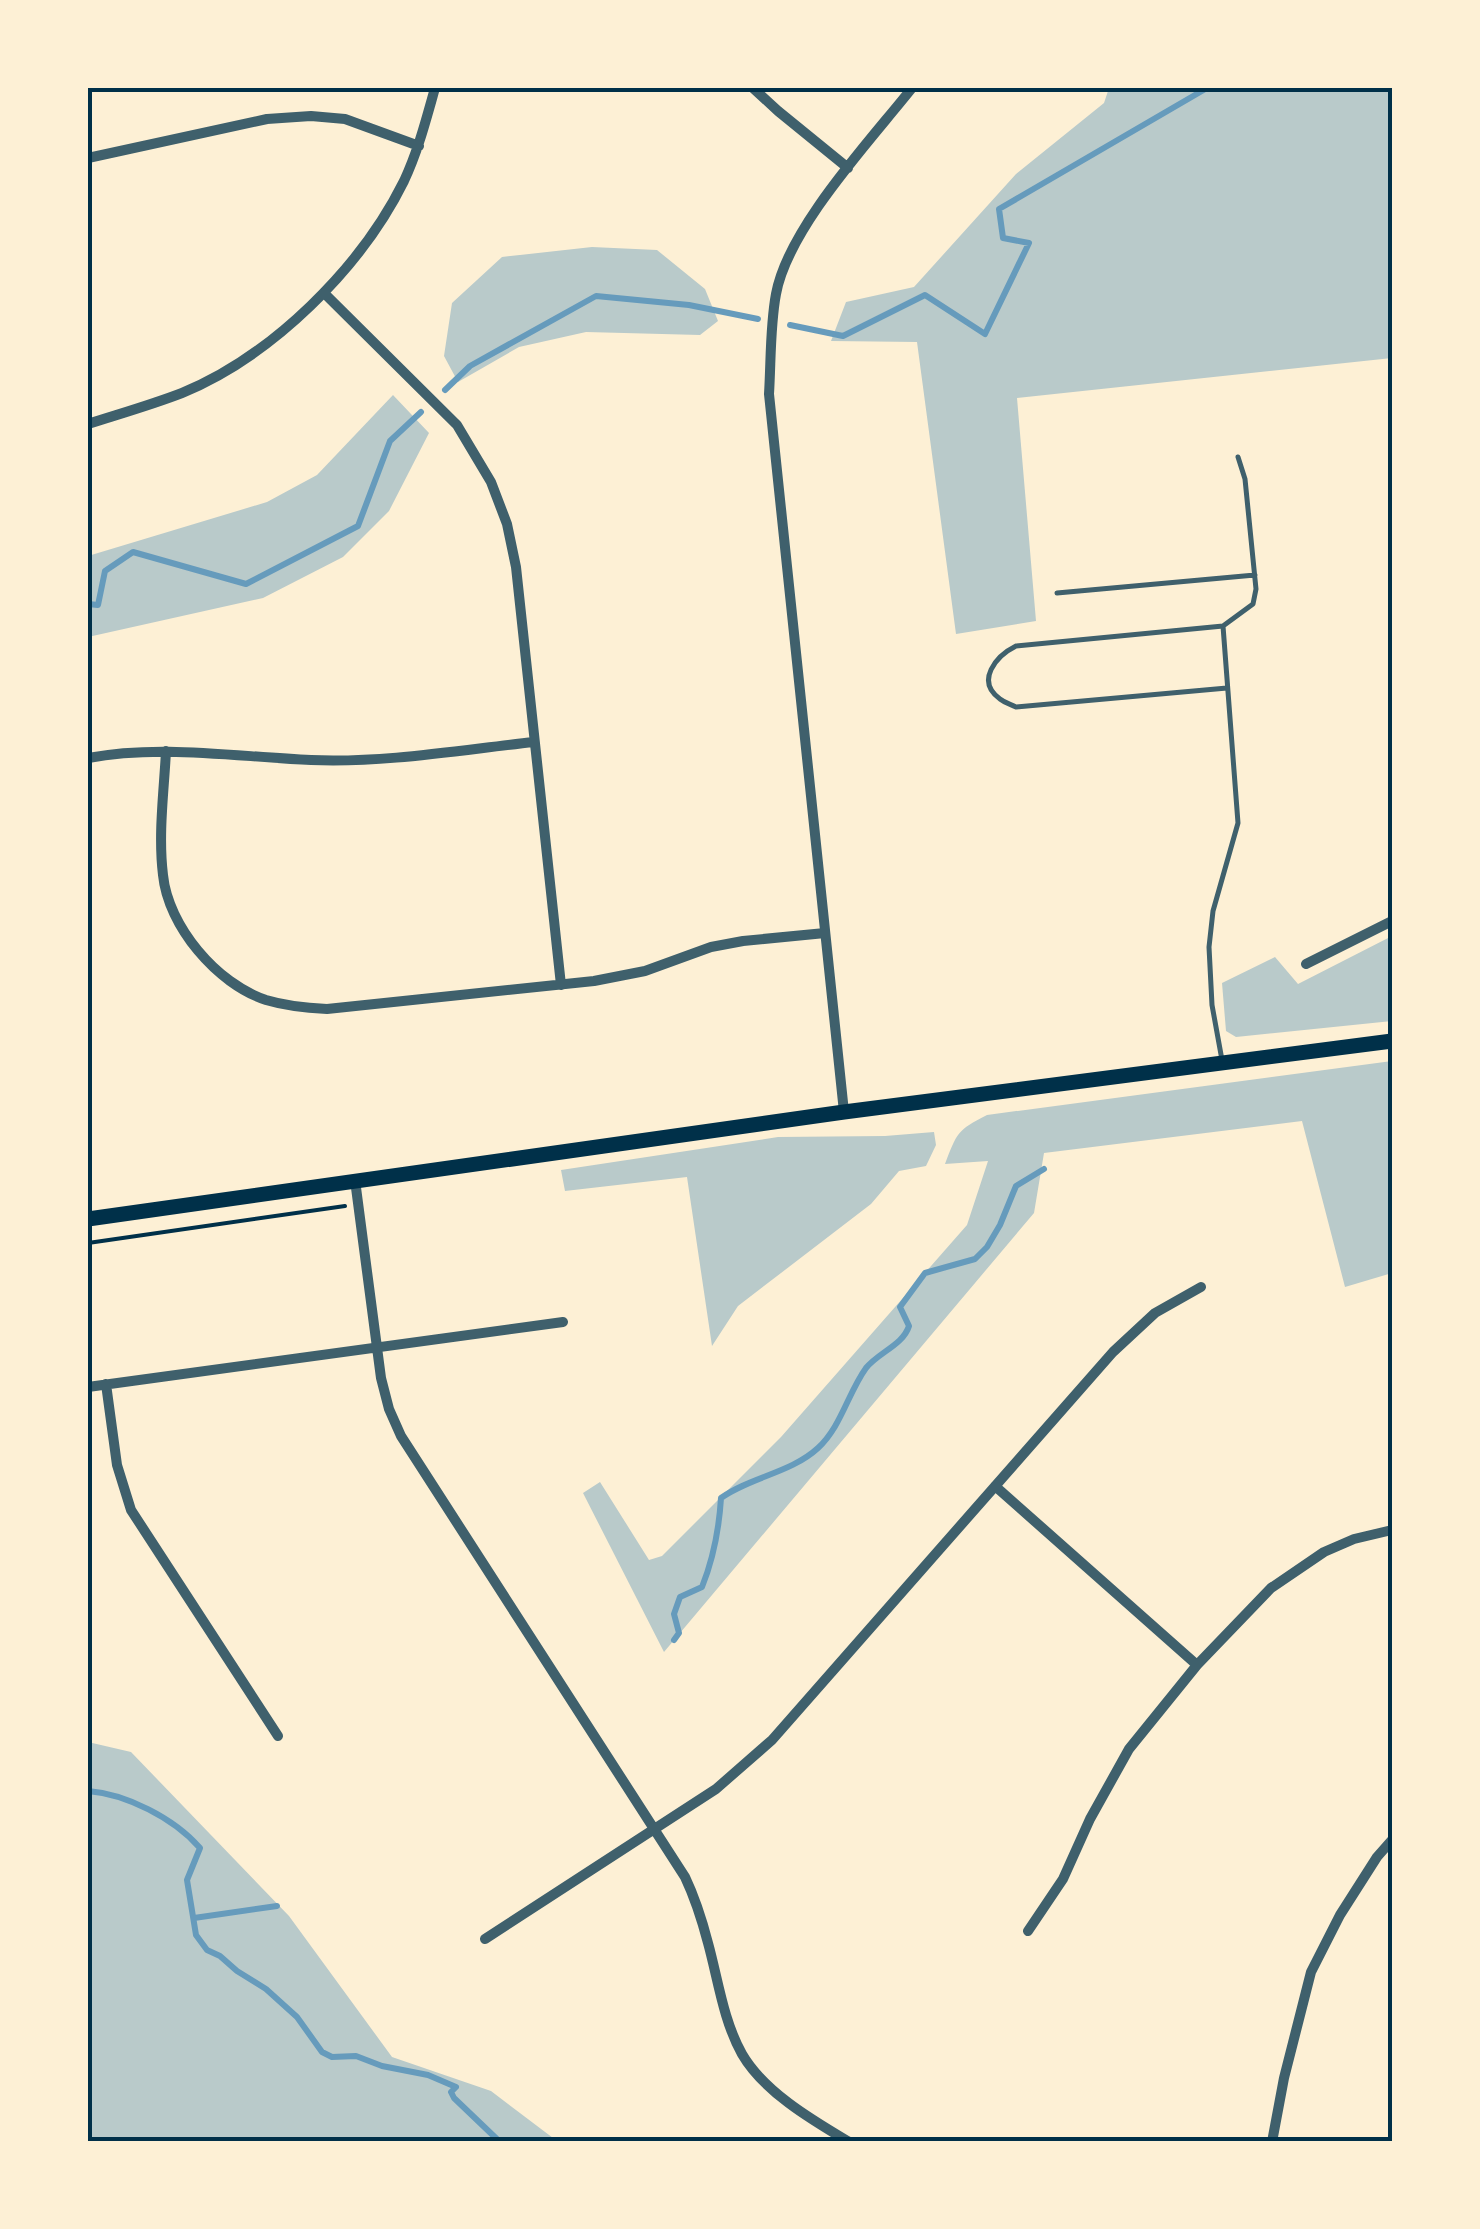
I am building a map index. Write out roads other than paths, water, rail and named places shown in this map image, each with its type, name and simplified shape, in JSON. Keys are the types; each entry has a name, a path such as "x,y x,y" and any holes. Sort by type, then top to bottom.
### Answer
{"main road":[{"path":"88,1220 844,1112 1392,1041"}],"street":[{"path":"88,424 184,392 278,334 324,293 369,240 403,183 419,146 435,88"},
{"path":"753,88 848,168"},
{"path":"844,1112 769,394 776,292 794,246 823,200 912,88"},
{"path":"88,158 267,119 311,116 345,119 419,146"},
{"path":"324,293 457,424 491,482 506,524 516,567 561,985"},
{"path":"88,758 166,751 313,760 381,759 534,742"},
{"path":"166,751 162,878 172,908 188,938 208,963 262,999 326,1010 561,985 645,971 710,947 825,933"},
{"path":"1306,964 1392,921"},
{"path":"354,1180 381,1378 401,1436 685,1877 696,1902 726,2015 743,2055 771,2088 806,2117 849,2142"},
{"path":"485,1939 716,1789 772,1740 1113,1352 1155,1313 1201,1286"},
{"path":"88,1387 563,1322"},
{"path":"106,1384 117,1465 131,1510 278,1736"},
{"path":"995,1486 1197,1665"},
{"path":"1028,1932 1063,1879 1090,1819 1129,1749 1197,1665 1270,1588 1324,1552 1354,1539 1392,1530"},
{"path":"1272,2142 1311,1972 1340,1914 1392,1840"}],"lane":[{"path":"1227,688 1016,706 998,698 990,683 990,668 1016,646 1223,626 1253,604 1256,589 1245,478 1238,456"},
{"path":"1057,593 1254,575"},
{"path":"1223,626 1238,823 1214,911 1209,946 1212,1005 1223,1063"}],"waterway":[{"path":"790,325 843,336 925,295 985,334 1029,243 1003,238 999,209 1207,88"},
{"path":"445,390 470,366 596,296 689,305 758,319"},
{"path":"88,604 98,605 105,571 133,552 246,584 358,526 390,441 421,412"},
{"path":"674,1640 679,1633 674,1614 680,1597 702,1587 706,1576 721,1498 796,1463 826,1440 866,1368 906,1333 909,1326 900,1307 925,1273 975,1259 1000,1225 1016,1186 1044,1169"},
{"path":"88,1791 148,1809 200,1848 187,1880 196,1935 207,1950 266,1989 297,2017 322,2052 332,2057 356,2056 382,2066 428,2075 456,2087 451,2092 454,2098 500,2142"},
{"path":"194,1918 277,1906"}]}
